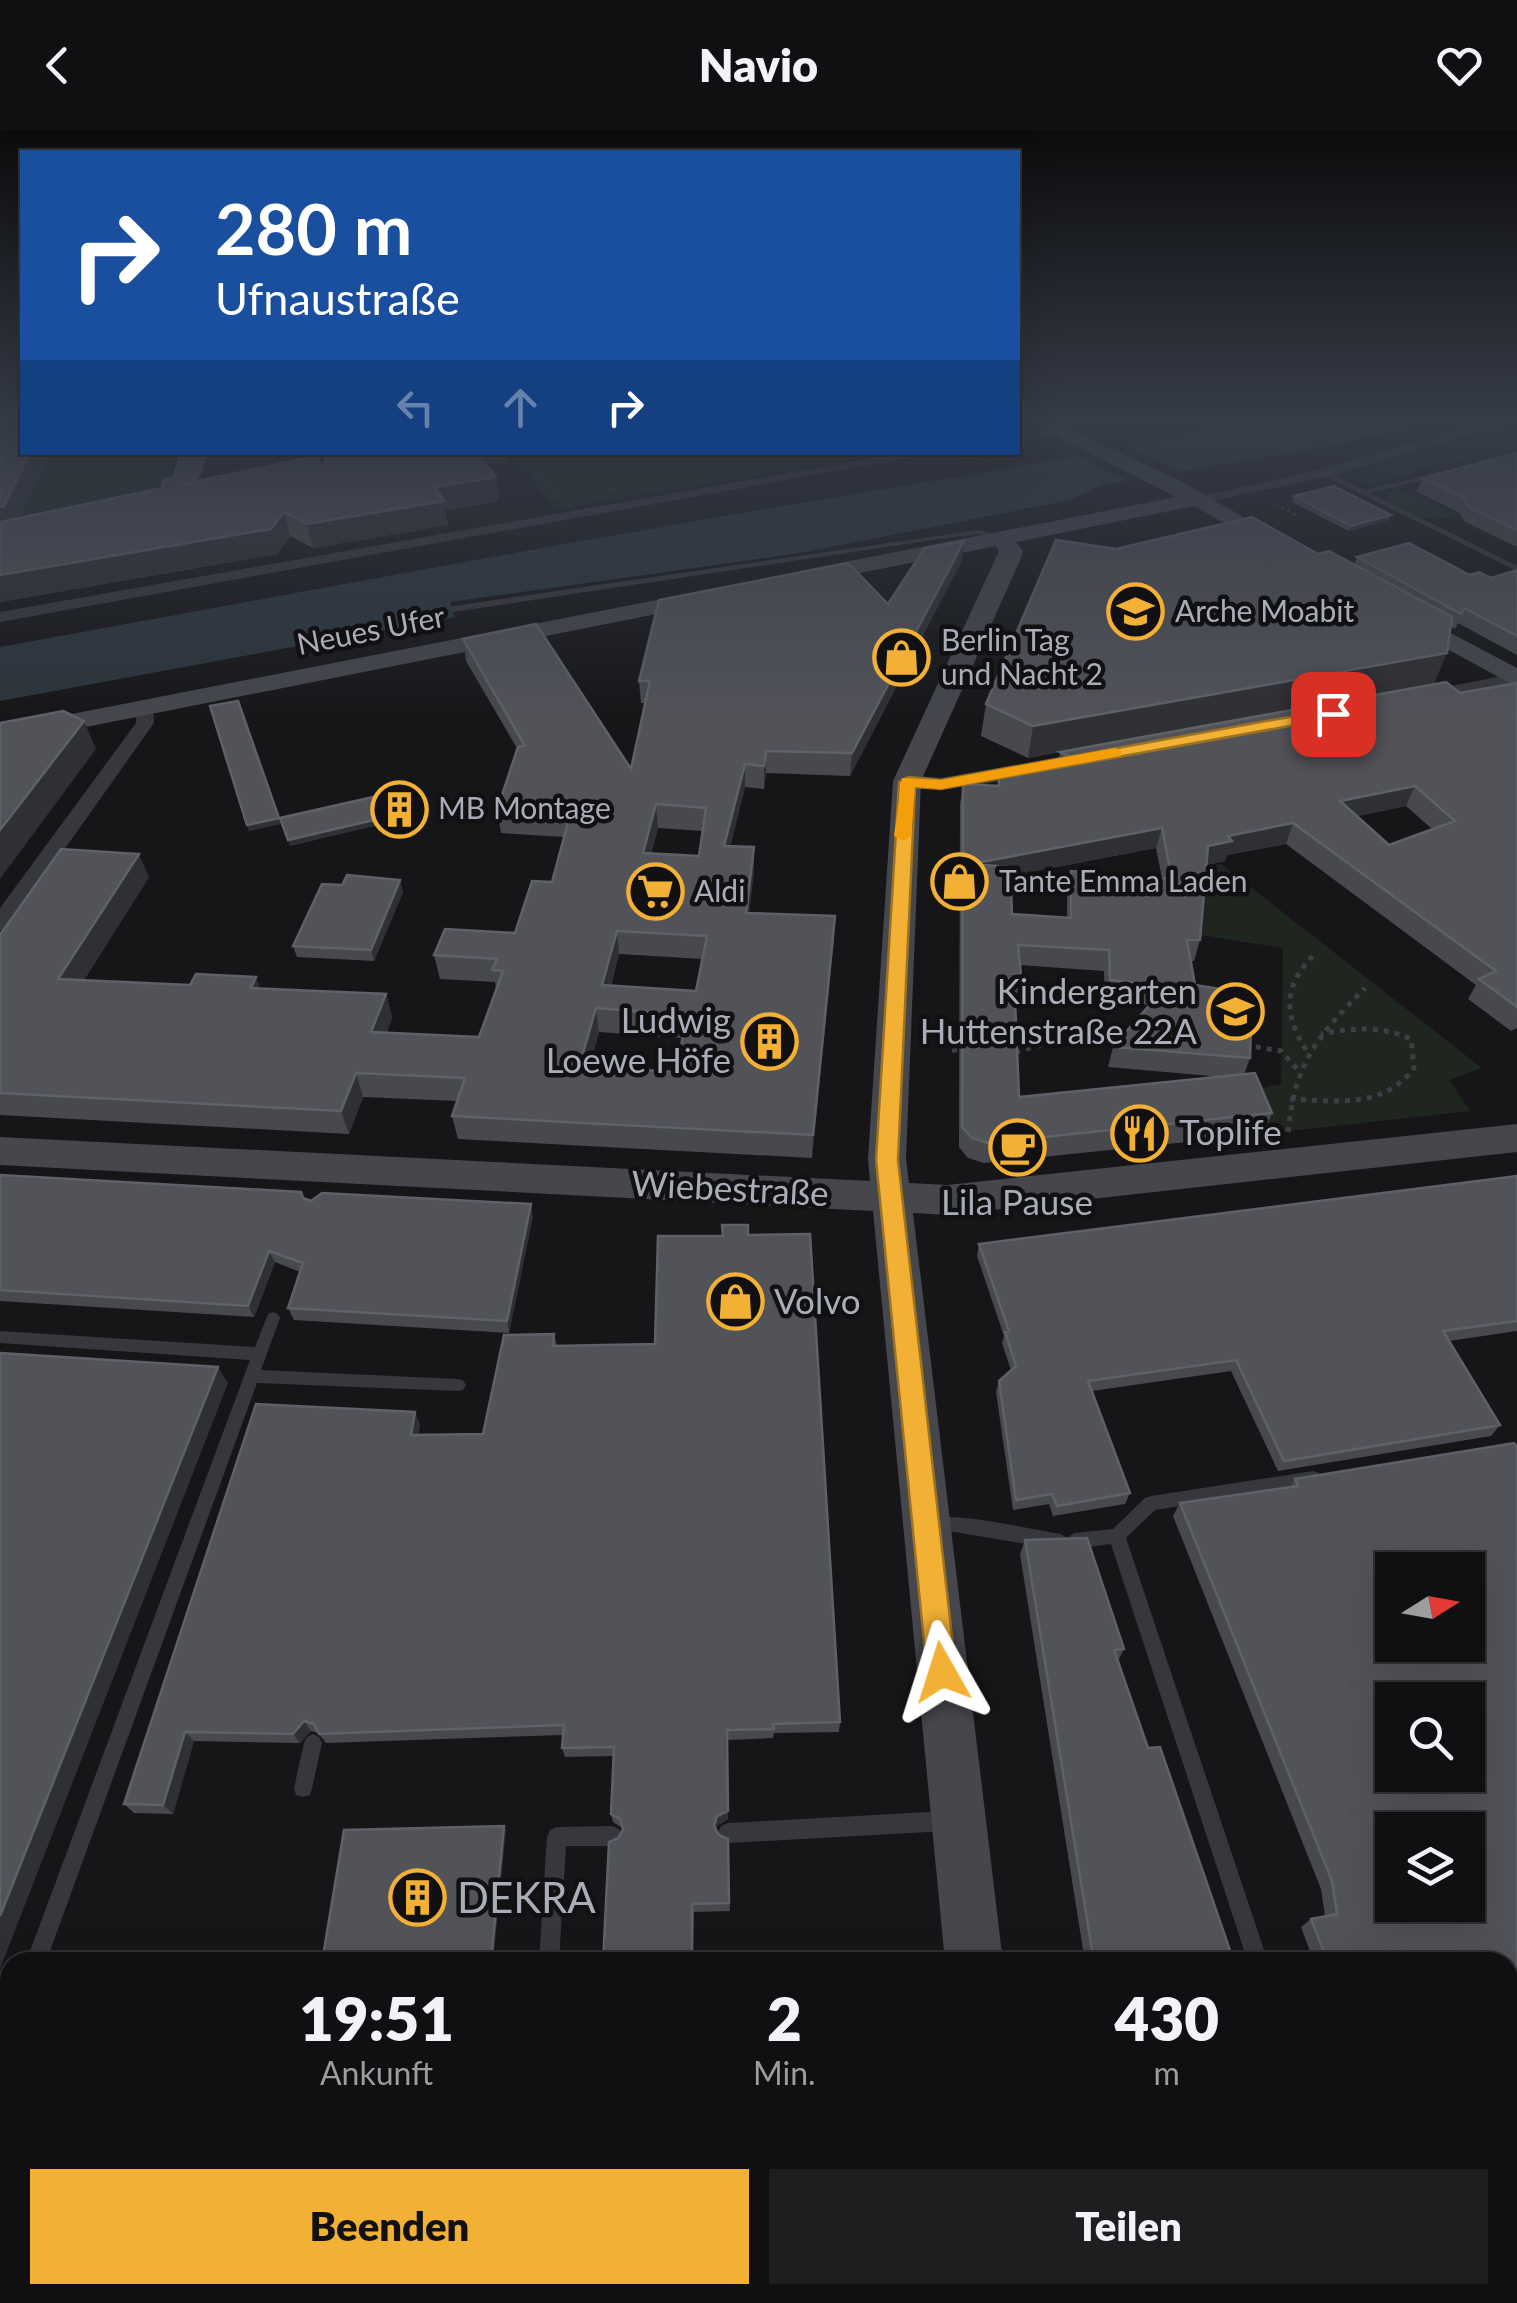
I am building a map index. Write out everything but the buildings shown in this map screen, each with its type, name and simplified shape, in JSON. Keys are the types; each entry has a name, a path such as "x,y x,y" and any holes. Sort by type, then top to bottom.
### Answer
{"street":[{"path":"0,617 558,518"},
{"name":"Neues Ufer","path":"0,736 1100,518"},
{"path":"1232,518 1310,562"},
{"path":"973,1952 890,1198 888,1141 908,782 1009,558 1011,551 1003,538"},
{"path":"1377,600 1516,679"},
{"path":"1404,701 1516,679"},
{"path":"0,924 145,723 144,710"},
{"path":"908,782 941,784 1122,752"},
{"name":"Wiebestraße","path":"0,1150 326,1177 947,1200 1517,1138"}],"lane":[{"path":"1415,518 1517,570"},
{"path":"453,609 953,535 979,532 1003,538"},
{"path":"40,1952 272,1318"},
{"path":"0,1337 260,1354"},
{"path":"252,1376 458,1385"},
{"path":"926,1524 955,1524 1070,1541 1117,1536 1151,1503 1338,1474"},
{"path":"1117,1536 1255,1952"},
{"path":"303,1788 313,1744"},
{"path":"728,1832 958,1820"},
{"path":"550,1952 557,1837 612,1836"}],"path":[{"path":"1306,1050 1292,1029 1288,994 1293,976 1317,952"},
{"path":"1288,1132 1290,1099 1306,1050 1365,988"},
{"path":"1290,1099 1374,1100 1393,1094 1414,1068 1412,1040 1386,1028 1360,1027 1321,1034"},
{"path":"1012,1053 1068,1038 1130,1042"},
{"path":"1244,1045 1281,1051 1298,1070"}],"shaded area":[{"path":"712,518 976,518 795,554 451,603 455,617 0,701 0,647"},
{"path":"1221,864 1482,1068 1449,1080 1470,1111 1264,1134 1238,1092 1281,1084 1283,948 1200,935 1206,868"}],"pier":[{"path":"888,541 796,559 457,606 460,616 455,617 450,602"}],"slow traffic":[{"path":"903,836 908,782 941,784 1115,753"}],"place":[{"name":"Arche Moabit","path":"1136,612"},
{"name":"Berlin Tag und Nacht 2","path":"902,658"},
{"name":"MB Montage","path":"399,809"},
{"name":"Tante Emma Laden","path":"960,882"},
{"name":"Aldi","path":"655,892"},
{"name":"Kindergarten Huttenstraße 22A","path":"1236,1012"},
{"name":"Ludwig Loewe Höfe","path":"770,1041"},
{"name":"Toplife","path":"1140,1133"},
{"name":"Lila Pause","path":"1017,1147"},
{"name":"Volvo","path":"735,1302"},
{"name":"DEKRA","path":"418,1898"}],"route":[{"path":"942,1672 887,1160 908,782 941,784 1333,714"}]}
